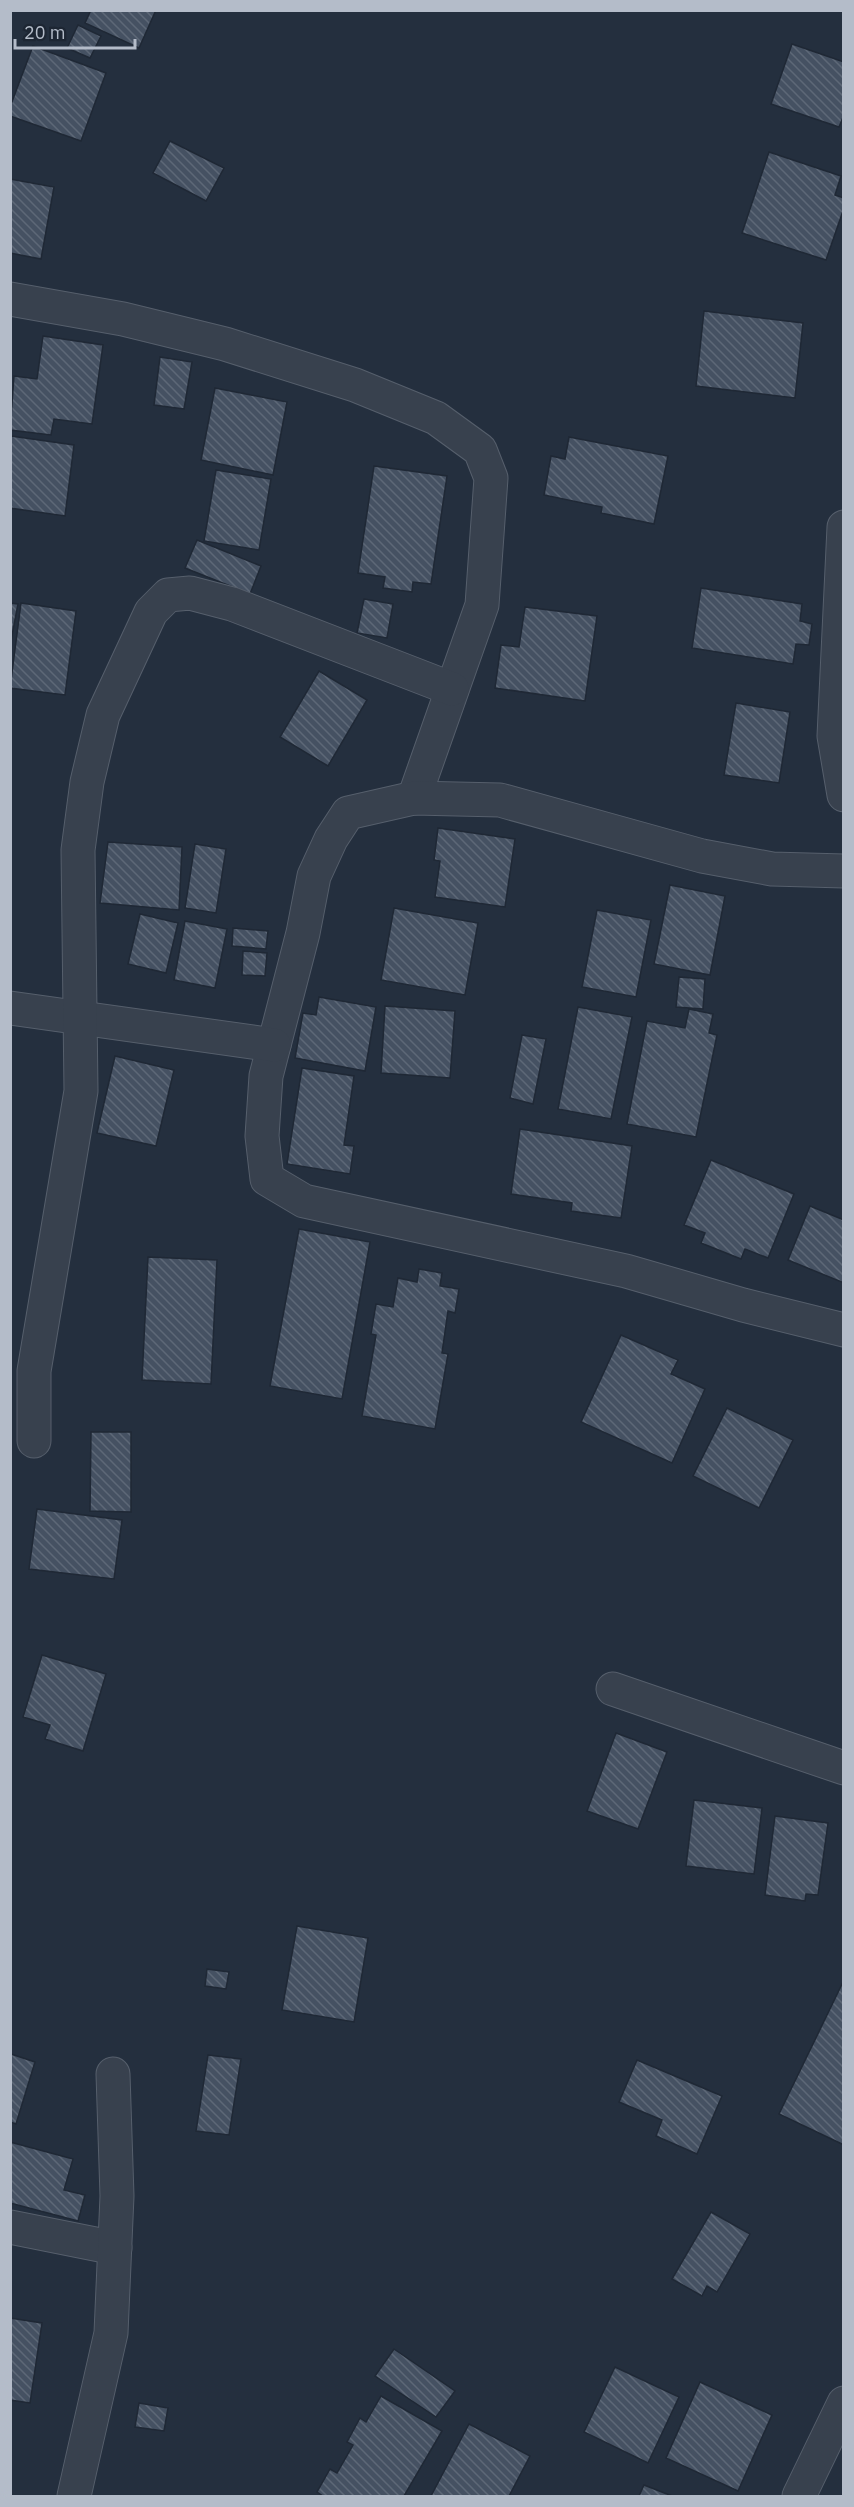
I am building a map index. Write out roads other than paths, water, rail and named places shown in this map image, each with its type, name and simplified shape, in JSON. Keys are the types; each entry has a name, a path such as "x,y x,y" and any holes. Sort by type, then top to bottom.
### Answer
{"street":[{"path":"10,299 123,319 225,344 355,385 436,418 480,450 491,478 482,605 414,798"},
{"path":"843,527 834,736 843,795"},
{"path":"34,1441 34,1371 81,1091 78,850 87,782 104,715 151,612 168,595 190,592 232,604 452,689"},
{"path":"843,871 772,869 702,856 500,800 414,798 348,813 331,839 314,876 266,1076 262,1136 267,1179 304,1201 626,1271 743,1305 843,1330"},
{"path":"10,1008 274,1045"},
{"path":"613,1689 843,1768"},
{"path":"74,2496 111,2333 117,2196 113,2074"},
{"path":"10,2227 115,2248"},
{"path":"799,2496 843,2403"}]}
